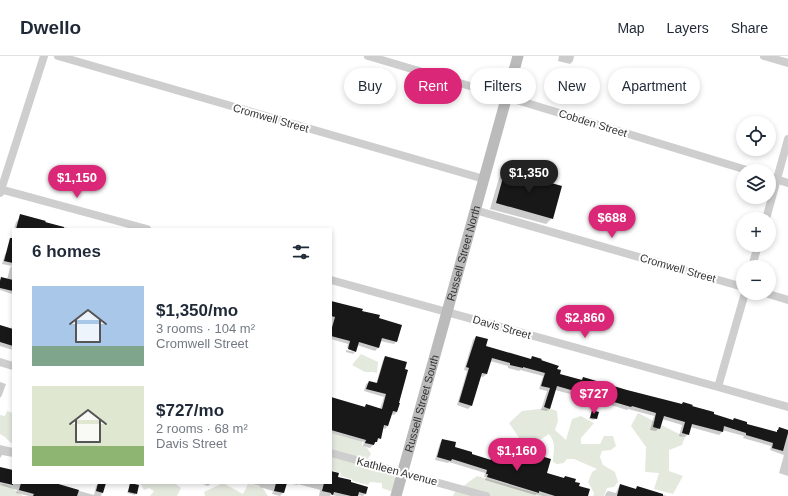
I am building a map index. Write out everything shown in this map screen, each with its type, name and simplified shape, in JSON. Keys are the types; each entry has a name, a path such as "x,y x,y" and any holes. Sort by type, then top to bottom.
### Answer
{"street":[{"path":"44,56 0,191 143,228"},
{"name":"Cromwell Street","path":"58,56 484,179"},
{"name":"Cobden Street","path":"368,56 470,86"},
{"name":"Russell Street North","path":"515,68 518,56"},
{"path":"764,56 788,63"},
{"name":"Russell Street North","path":"447,311 505,104"},
{"name":"Cobden Street","path":"530,104 736,167"},
{"path":"776,170 788,139"},
{"path":"776,179 788,183"},
{"name":"Cromwell Street","path":"475,210 736,285"},
{"name":"Davis Street","path":"332,280 788,407"},
{"path":"776,296 788,300"},
{"path":"718,387 743,300"},
{"name":"Russell Street South","path":"396,496 447,311"},
{"path":"0,362 12,366"},
{"name":"Kathleen Avenue","path":"332,453 486,496"}],"shaded area":[{"path":"361,354 378,362 377,373 365,372 352,365"},
{"path":"548,408 557,411 558,421 555,430 566,440 572,419 581,416 594,423 581,438 581,444 600,444 604,436 613,436 616,446 611,450 602,451 600,457 603,465 615,472 618,482 614,487 607,488 604,496 593,496 594,493 588,482 592,472 597,469 574,459 567,459 564,463 557,464 553,462 554,445 549,434 538,441 534,449 526,448 509,423 522,411"},
{"path":"7,411 12,413 11,443 0,434 0,415 5,416"},
{"path":"638,413 685,437 682,445 669,450 669,471 683,476 673,494 654,489 659,473 645,472 646,447 631,426"},
{"path":"332,433 362,441 362,445 367,448 371,454 363,466 366,469 372,461 385,464 397,480 393,492 382,488 382,483 370,482 368,485 340,476 341,473 332,470"},
{"path":"477,476 546,496 453,496 455,492"},
{"path":"4,484 23,496 0,496 0,485"},
{"path":"141,484 175,484 181,488 177,496 150,496 154,491 149,488 144,490"},
{"path":"221,484 225,484 243,494 248,484 262,487 268,496 205,496 204,492"}],"building":[{"path":"505,170 562,186 553,219 496,203"},
{"path":"20,214 64,227 64,228 16,228"},
{"path":"10,238 12,238 12,263 4,261"},
{"path":"1,277 12,280 12,291 0,288"},
{"path":"332,301 363,309 362,311 380,315 379,318 402,325 397,342 382,338 379,348 359,342 356,352 348,349 350,341 332,336 332,328 335,317 332,316"},
{"path":"0,325 12,329 12,346 0,342"},
{"path":"476,336 488,339 486,346 531,359 532,356 559,366 557,369 561,370 560,374 582,380 583,377 682,404 683,402 714,412 714,414 733,420 734,418 747,422 747,424 777,432 779,427 788,430 783,451 772,448 773,443 746,435 746,433 724,426 723,432 692,424 689,435 682,433 685,422 664,416 660,429 653,427 656,413 597,397 599,393 579,387 578,392 557,386 550,409 544,407 550,388 541,386 545,373 510,365 510,363 492,358 487,374 482,373 472,406 459,402 469,368 466,367"},
{"path":"385,356 407,362 405,369 408,370 397,412 393,411 388,426 384,425 381,439 378,438 374,445 365,443 366,440 332,430 332,397 365,407 366,404 382,409 386,394 366,389 369,381 377,383"},
{"path":"592,410 599,412 597,419 590,418"},
{"path":"442,439 456,442 455,447 472,452 472,454 491,460 491,457 520,466 521,461 528,463 531,453 551,459 547,473 564,478 565,476 576,479 575,482 580,483 579,486 590,489 588,496 555,496 539,491 539,493 487,477 487,470 452,459 451,461 437,457"},
{"path":"0,467 12,470 13,485 0,482"},
{"path":"332,471 339,473 338,477 351,480 351,482 368,487 366,494 359,492 358,496 334,492 333,495 322,491 324,484 332,484"},
{"path":"21,484 58,484 79,490 77,496 33,496 34,494 19,490"},
{"path":"98,484 106,484 103,493 96,491"},
{"path":"130,484 139,485 137,494 128,492"},
{"path":"276,484 287,484 284,493 274,491"},
{"path":"620,484 636,489 637,486 663,494 663,496 617,496"}]}
